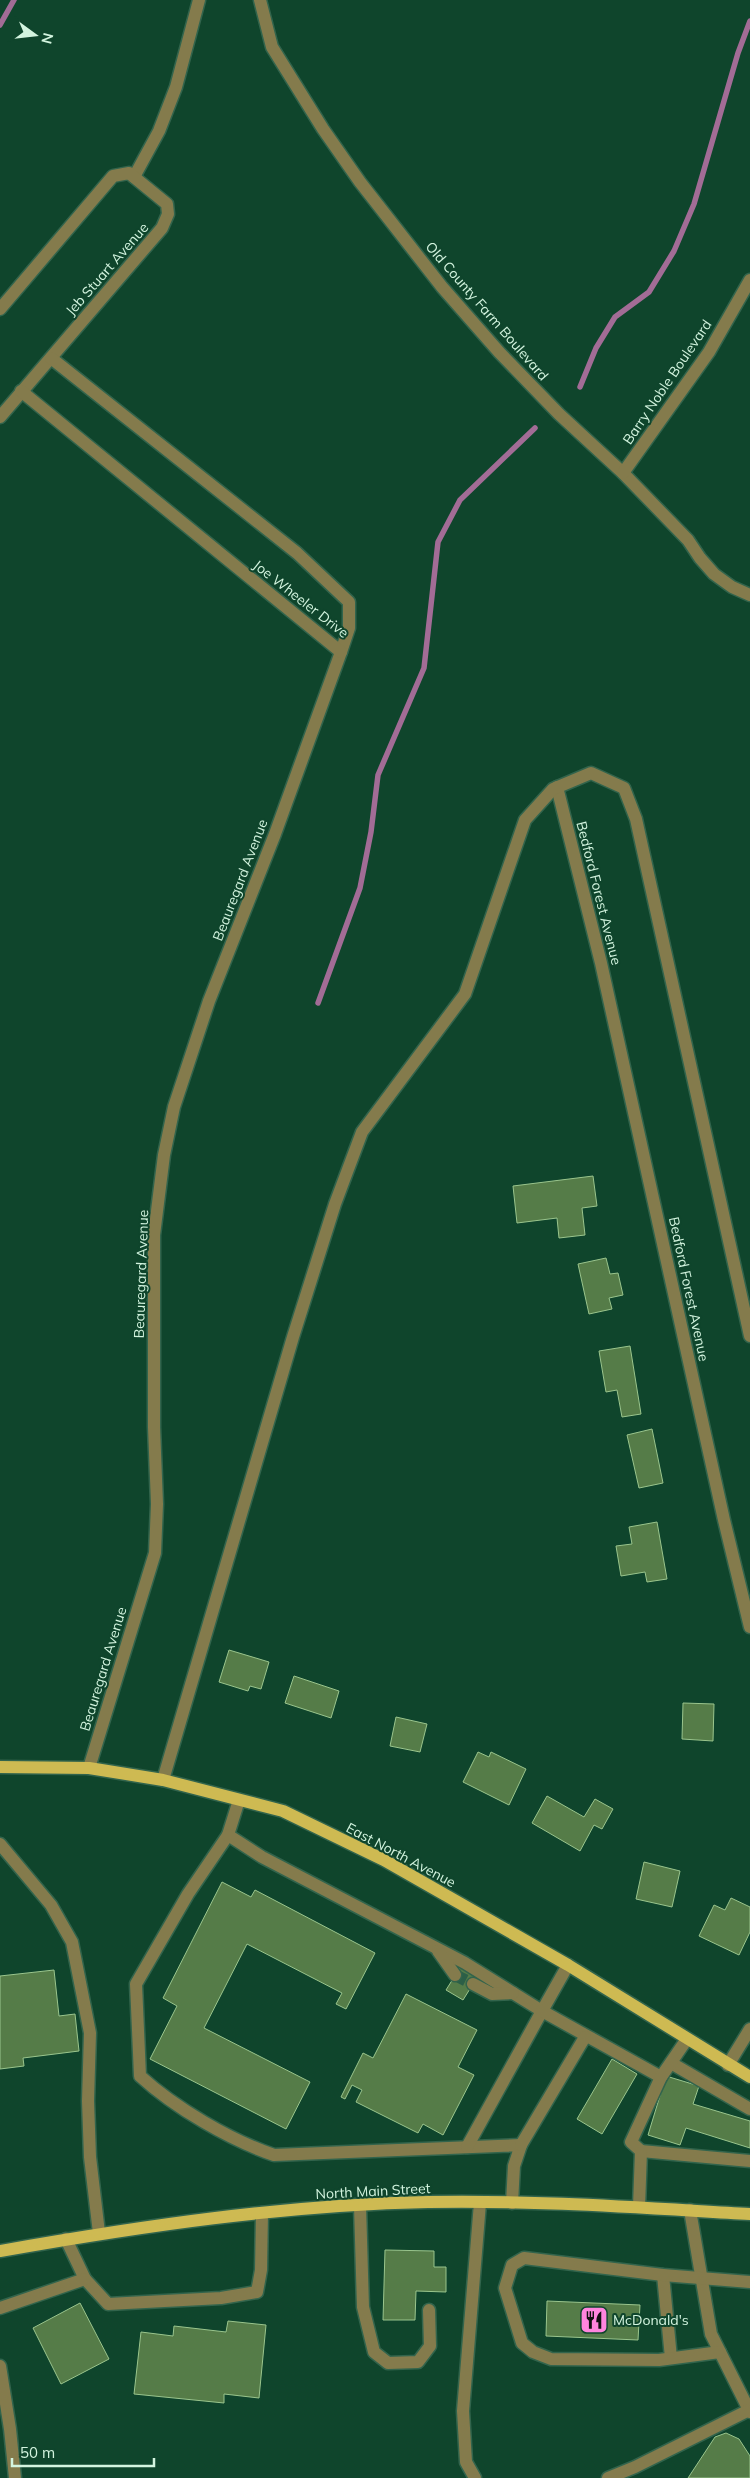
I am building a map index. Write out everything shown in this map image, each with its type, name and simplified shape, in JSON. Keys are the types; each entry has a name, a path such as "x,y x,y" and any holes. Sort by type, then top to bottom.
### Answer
{"main road":[{"name":"East North Avenue","path":"0,1767 89,1768 164,1780 283,1811 384,1860 568,1964 750,2077"},
{"name":"North Main Street","path":"0,2251 99,2233 262,2213 428,2202 580,2204 750,2214"}],"street":[{"path":"0,309 113,176 129,173 134,177 159,131 176,87 199,0"},
{"name":"Old County Farm Boulevard","path":"260,0 272,48 323,129 360,182 442,287 499,352 559,414 623,473 688,540 714,574 732,587 750,595"},
{"name":"Jeb Stuart Avenue","path":"0,417 162,228 168,214 168,204 134,177"},
{"name":"Barry Noble Boulevard","path":"623,473 709,352 750,280"},
{"name":"Joe Wheeler Drive","path":"21,391 341,652 349,628 349,602 297,553 51,358"},
{"name":"Beauregard Avenue","path":"89,1768 155,1553 157,1504 154,1427 154,1235 164,1155 174,1107 209,1002 275,834 341,652"},
{"path":"164,1780 293,1337 334,1204 362,1132 465,994 525,820 557,787 591,773 624,788 636,819 750,1336"},
{"name":"Bedford Forest Avenue","path":"557,787 601,963 724,1520 750,1627"},
{"path":"239,1800 228,1835 188,1894 136,1984 140,2076 163,2096 252,2148 274,2155 521,2145"},
{"path":"228,1835 262,1857 435,1947 585,2037 661,2077"},
{"path":"0,1844 51,1905 72,1942 90,2034 88,2110 90,2157 99,2233"},
{"path":"435,1947 456,1975"},
{"path":"467,2147 568,1964"},
{"path":"472,1984 492,1994 512,1993"},
{"path":"728,2065 750,2029"},
{"path":"512,2203 514,2166 521,2145 585,2037"},
{"path":"687,2039 661,2077 631,2142 641,2151 750,2161"},
{"path":"670,2063 750,2109"},
{"path":"639,2207 641,2151"},
{"path":"475,2478 466,2462 462,2411 480,2203"},
{"path":"360,2206 363,2308 374,2352 388,2363 418,2362 430,2346 429,2310"},
{"path":"608,2478 635,2467 750,2411 710,2334 690,2210"},
{"path":"66,2239 85,2279 108,2304 221,2298 257,2292 261,2270 262,2213"},
{"path":"720,2352 671,2358 551,2359 533,2352 522,2343 505,2288 507,2276 512,2265 524,2258 663,2275 750,2282"},
{"path":"663,2275 671,2358"},
{"path":"0,2308 85,2279"},
{"path":"0,2366 15,2478"}],"building":[{"path":"593,1176 597,1206 582,1208 585,1235 559,1238 557,1218 517,1223 513,1186"},
{"path":"606,1258 610,1274 618,1273 623,1295 609,1298 612,1309 589,1314 578,1264"},
{"path":"630,1346 641,1414 622,1417 617,1390 606,1392 599,1351"},
{"path":"652,1429 663,1483 639,1488 627,1435"},
{"path":"657,1522 667,1579 647,1582 645,1572 621,1576 616,1546 632,1544 629,1527"},
{"path":"229,1650 269,1662 261,1689 250,1686 248,1691 219,1682"},
{"path":"294,1676 339,1691 331,1718 285,1703"},
{"path":"683,1703 714,1704 713,1741 682,1739"},
{"path":"396,1717 427,1724 420,1752 390,1746"},
{"path":"478,1752 489,1757 491,1752 526,1769 509,1805 463,1782"},
{"path":"547,1796 584,1817 595,1799 613,1809 602,1829 594,1825 580,1851 532,1823"},
{"path":"644,1862 680,1871 672,1907 636,1899"},
{"path":"222,1882 251,1897 255,1890 375,1953 346,2009 336,2004 342,1993 247,1944 204,2028 310,2082 286,2129 150,2059 177,2006 163,1998"},
{"path":"731,1898 750,1907 750,1932 739,1955 699,1936 714,1905 725,1910"},
{"path":"461,1966 478,1976 463,2000 446,1990"},
{"path":"54,1970 59,2016 75,2014 79,2051 23,2058 24,2066 0,2069 0,1976"},
{"path":"406,1994 477,2030 458,2067 474,2075 443,2135 423,2124 418,2133 356,2102 362,2090 352,2085 345,2099 341,2097 363,2053 373,2058"},
{"path":"612,2059 637,2074 602,2134 577,2119"},
{"path":"666,2076 699,2086 693,2104 750,2121 750,2148 686,2128 680,2145 648,2135"},
{"path":"385,2250 434,2251 434,2267 446,2267 446,2292 416,2291 415,2320 383,2320"},
{"path":"547,2301 640,2305 638,2340 546,2336"},
{"path":"80,2303 109,2359 61,2384 33,2328"},
{"path":"228,2321 266,2325 259,2398 224,2394 224,2403 134,2394 141,2332 173,2336 174,2326 226,2332"},
{"path":"726,2433 739,2439 750,2456 750,2478 688,2478 715,2437"}],"waterway":[{"path":"0,25 14,0"},
{"path":"580,387 596,348 615,317 649,292 674,251 694,204 738,53 750,21"},
{"path":"318,1003 360,888 371,832 378,775 424,668 438,542 460,500 535,428"}],"tunnel":[{"path":"455,1975 473,1984"}],"place":[{"name":"McDonald's","path":"594,2320"}]}
